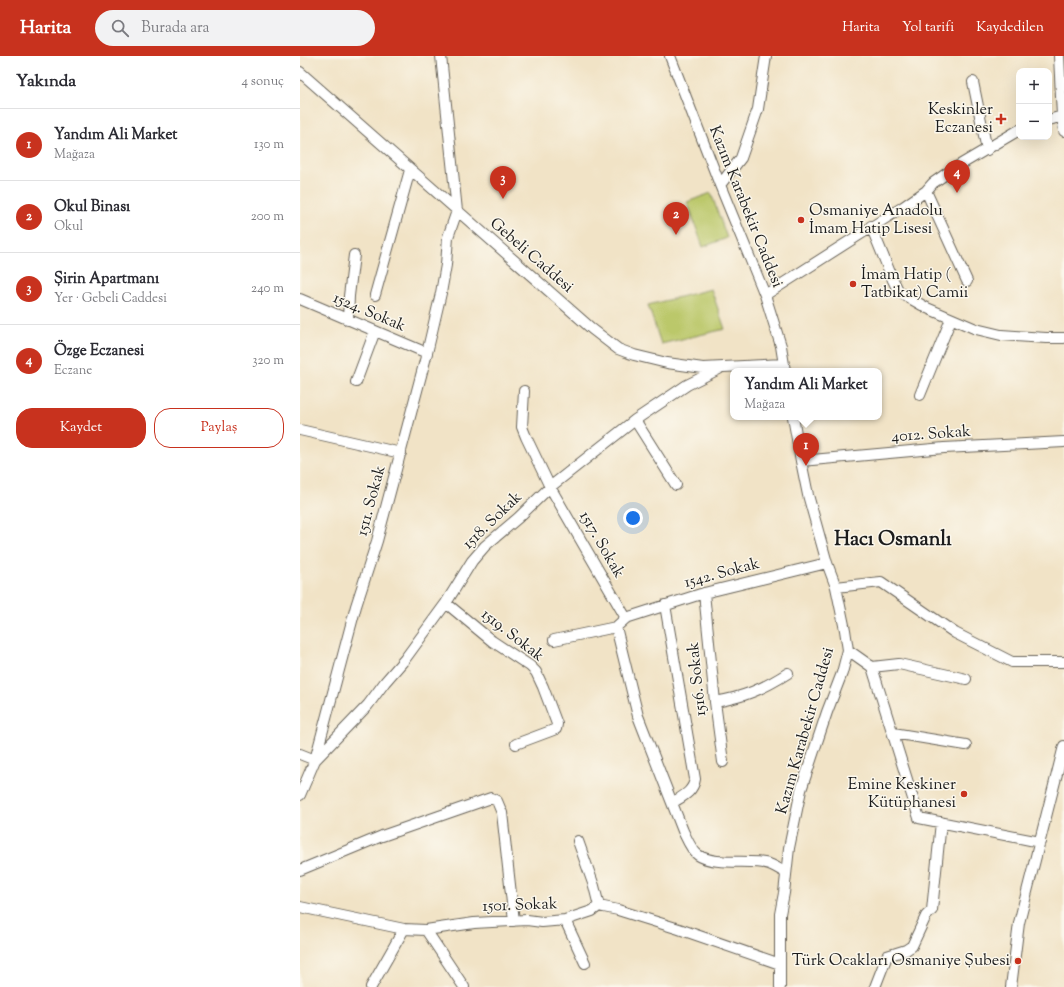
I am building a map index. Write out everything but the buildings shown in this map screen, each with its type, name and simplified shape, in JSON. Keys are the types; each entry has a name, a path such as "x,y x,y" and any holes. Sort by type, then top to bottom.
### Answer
{"street":[{"path":"441,56 457,211"},
{"name":"Kazım Karabekir Caddesi","path":"670,56 765,295 781,346 785,367"},
{"path":"720,185 742,158 758,109 766,56"},
{"path":"1059,56 1064,131"},
{"name":"Gebeli Caddesi","path":"300,72 592,329 618,348 634,355 667,363 703,368 785,367"},
{"path":"973,82 987,150"},
{"path":"1052,119 1062,116"},
{"path":"765,295 926,191 933,183 953,170 1016,132"},
{"path":"375,295 410,170"},
{"path":"926,191 967,281"},
{"name":"1511. Sokak","path":"300,795 315,760 356,606 377,541 401,453 441,293 446,265 448,237 457,211"},
{"path":"871,226 899,292 927,308 976,329 1001,335 1064,338"},
{"path":"348,320 348,296 354,255"},
{"name":"1524. Sokak","path":"300,299 427,353"},
{"path":"920,395 951,319"},
{"path":"356,382 375,332"},
{"name":"1518. Sokak","path":"315,760 368,705 405,659 446,603 464,572 485,546 518,518 550,487 635,420 687,385 721,368"},
{"path":"524,391 522,427 550,487"},
{"path":"635,420 676,485"},
{"name":"Kazım Karabekir Caddesi","path":"780,987 780,914 789,848 801,790 842,672 848,650 836,587 827,563 814,516 801,461 794,420"},
{"path":"300,431 401,453"},
{"name":"4012. Sokak","path":"801,461 944,448 1064,442"},
{"name":"1517. Sokak","path":"550,487 626,618"},
{"name":"1542. Sokak","path":"626,618 704,593 827,563"},
{"path":"836,587 880,582 955,633 1012,662 1064,662"},
{"name":"1516. Sokak","path":"704,593 715,702 723,762"},
{"name":"1519. Sokak","path":"446,603 492,641 530,666 539,676 557,724 556,729 516,744"},
{"path":"665,605 695,779 694,785 690,792 672,803"},
{"path":"554,640 616,627 626,618"},
{"path":"616,627 638,716 683,831 691,847 698,855 714,860 770,864 786,873"},
{"path":"848,650 872,667 919,818 1040,842"},
{"path":"872,667 899,664 966,679"},
{"path":"715,702 731,700 752,693 788,672"},
{"path":"893,733 966,745"},
{"path":"1011,987 1019,923 1064,746"},
{"path":"300,754 315,760"},
{"path":"300,870 382,836 491,798 497,801 502,813 514,921"},
{"path":"875,987 887,956 903,952 912,946 926,916 932,910 941,822"},
{"path":"578,841 594,886 599,906 618,910 679,929 780,964"},
{"name":"1501. Sokak","path":"300,907 404,929 426,930 474,923 527,920 542,922 565,920 592,911 599,906"},
{"path":"565,920 586,963"},
{"path":"371,987 404,929"},
{"path":"426,930 464,987"}],"green space":[{"path":"711,193 727,238 703,247 687,202"},
{"path":"711,289 725,329 661,344 648,305"}],"place":[{"name":"Keskinler Eczanesi","path":"1001,119"},
{"name":"Özge Eczanesi","path":"957,193"},
{"name":"Şirin Apartmanı","path":"503,199"},
{"name":"Osmaniye Anadolu İmam Hatip Lisesi","path":"801,220"},
{"name":"Okul Binası","path":"676,235"},
{"name":"İmam Hatip ( Tatbikat) Camii","path":"853,284"},
{"name":"Yandım Ali Market","path":"806,466"},
{"name":"Emine Keskiner Kütüphanesi","path":"964,794"},
{"name":"Türk Ocakları Osmaniye Şubesi","path":"1018,961"}],"district":[{"name":"Hacı Osmanlı","path":"893,540"}]}
